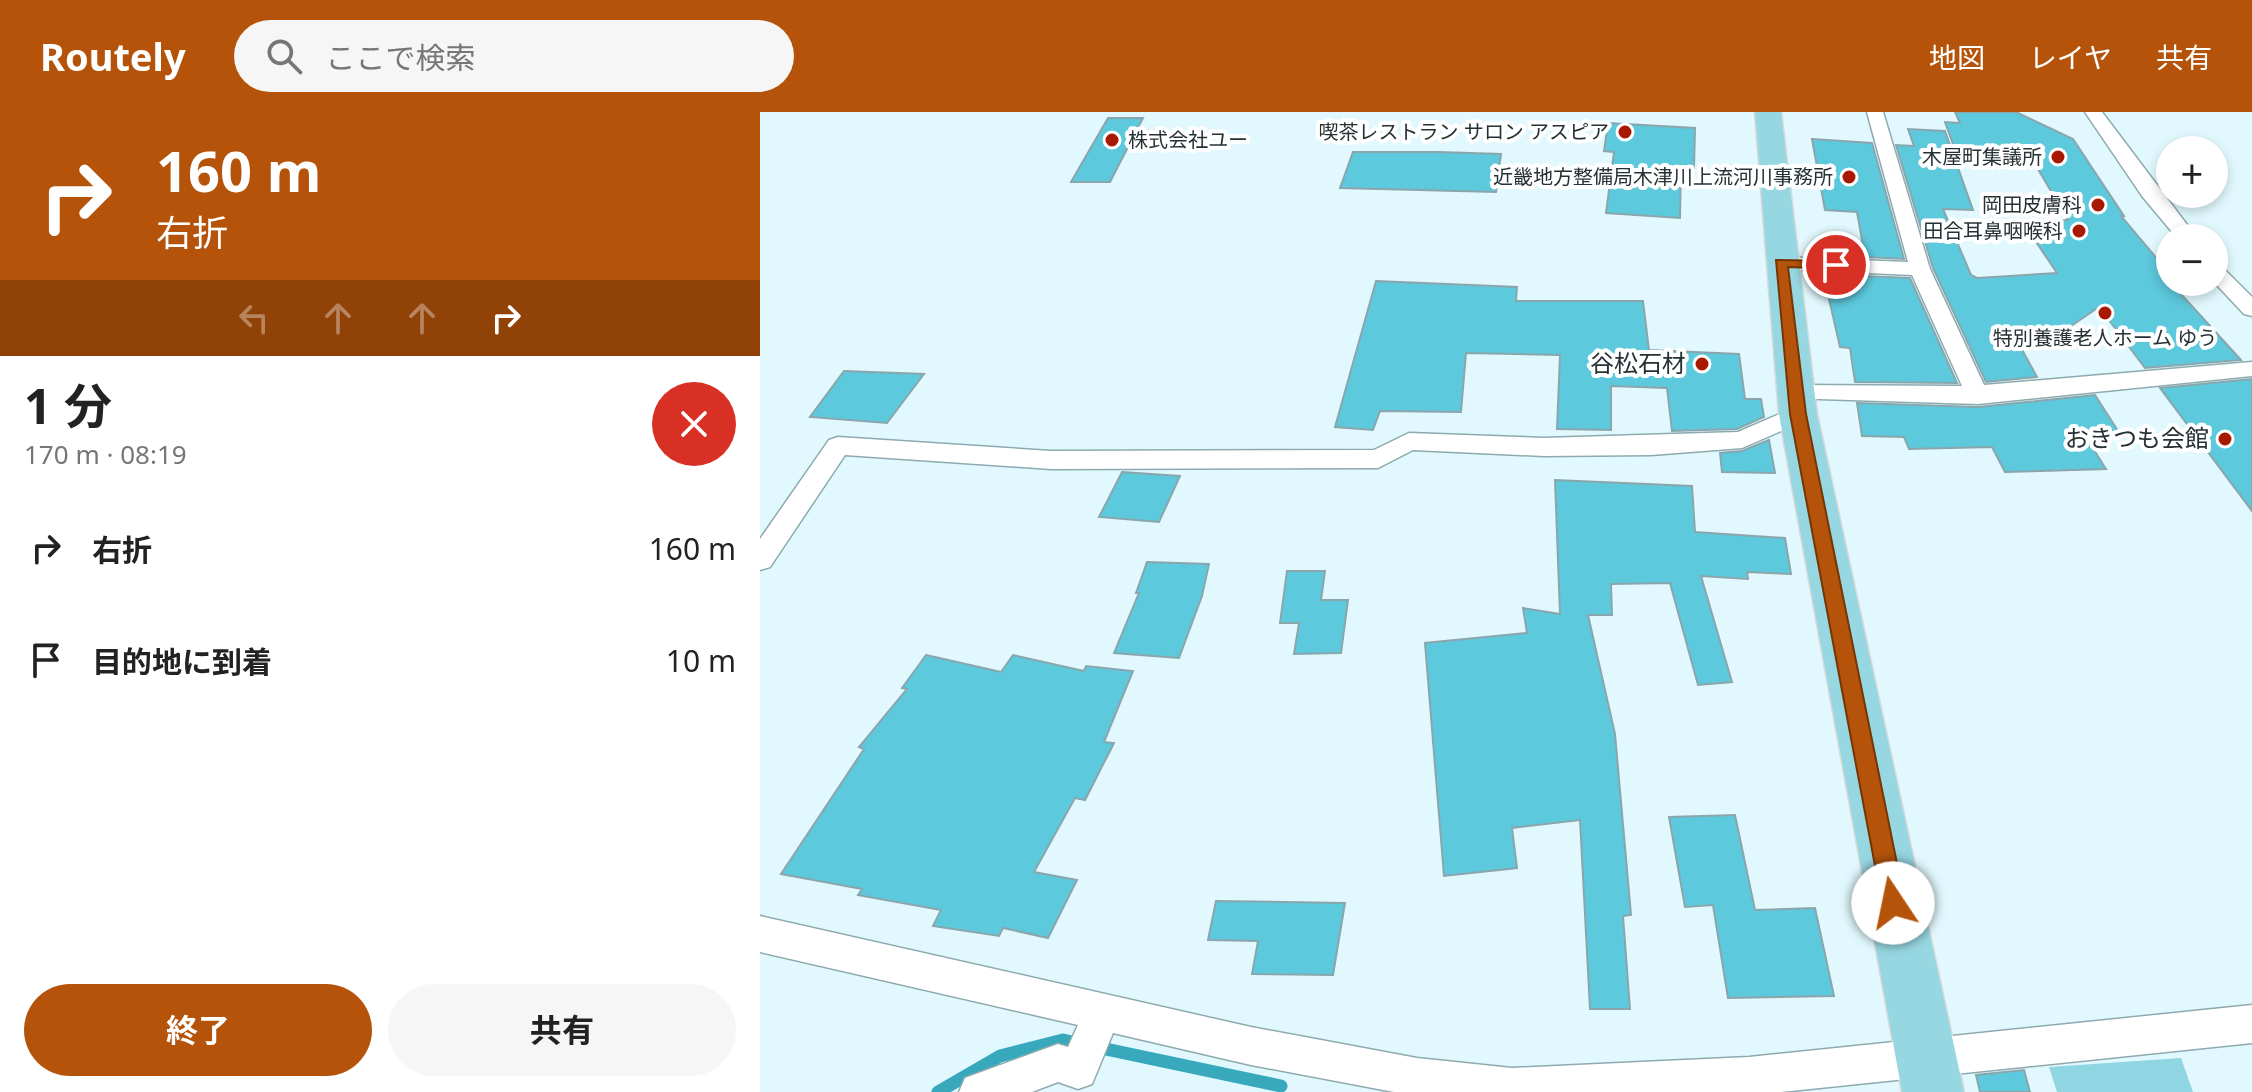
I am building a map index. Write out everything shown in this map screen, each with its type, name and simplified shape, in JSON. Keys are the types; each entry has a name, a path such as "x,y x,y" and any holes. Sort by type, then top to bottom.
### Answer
{"main road":[{"path":"1768,112 1796,403 1928,1074"}],"street":[{"path":"1875,112 1920,269 1978,396"},
{"path":"2093,112 2176,224"},
{"path":"1781,263 1920,269"},
{"path":"2228,284 2252,309"},
{"path":"760,560 838,446 1066,460 1378,459 1409,441 1544,447 1651,446 1742,440 1796,403 1978,396 2102,387 2252,369"},
{"path":"760,934 1101,1019 1417,1077 1512,1087 1749,1076 1928,1074 2252,1024"},
{"path":"979,1092 1058,1063 1078,1070 1101,1019"}],"shaded area":[{"path":"2181,1058 2193,1092 2057,1092 2049,1067"}],"building":[{"path":"1955,112 2016,112 2073,139 2124,216 2121,216 2156,257 2156,296 2183,296 2241,360 2145,368 2099,307 2065,330 2014,335 2037,377 1986,382 1933,268 1896,145 1914,146 1908,129 1945,131 1973,210 1943,209 1971,275 1977,278 2057,273 2022,221 2068,220 2032,159 1957,155 1945,122 1960,123"},
{"path":"1108,118 1143,118 1110,182 1071,182"},
{"path":"1608,123 1695,128 1694,168 1681,167 1680,218 1606,213 1614,152 1604,151"},
{"name":"近畿地方整備局木津川上流河川事務所","path":"1812,139 1872,143 1904,259 1865,257 1857,212 1825,210"},
{"path":"1353,152 1501,154 1496,192 1340,188"},
{"path":"1862,276 1910,278 1957,383 1855,382 1850,348 1840,347 1824,277 1863,279"},
{"path":"1376,281 1517,287 1516,301 1643,301 1649,350 1739,354 1745,399 1761,399 1764,417 1737,429 1672,431 1667,388 1611,386 1611,430 1557,429 1560,355 1466,353 1461,412 1380,411 1373,430 1335,427"},
{"path":"844,371 924,374 887,423 810,417"},
{"name":"おきつも会館","path":"2252,379 2252,511 2160,388"},
{"path":"2095,395 2122,437 2087,439 2106,469 2005,472 1992,447 1909,449 1904,437 1862,436 1857,403 1978,407"},
{"path":"1769,440 1775,473 1722,472 1720,453 1742,451"},
{"path":"1122,472 1180,476 1159,522 1099,517"},
{"path":"1555,480 1692,486 1695,532 1785,538 1791,574 1747,572 1748,579 1701,576 1732,682 1698,685 1670,583 1611,584 1612,615 1588,615 1615,734 1631,915 1623,916 1630,1009 1590,1009 1580,820 1512,828 1517,868 1444,876 1425,643 1527,633 1523,608 1560,614"},
{"path":"1147,562 1209,564 1202,596 1179,658 1114,653 1139,593 1136,593"},
{"path":"1287,571 1325,571 1321,600 1348,600 1341,653 1294,654 1299,623 1280,623"},
{"path":"926,655 1001,672 1013,655 1084,671 1086,666 1133,671 1104,742 1114,743 1085,800 1075,798 1034,872 1077,880 1048,938 1003,928 999,936 933,926 941,910 858,895 862,889 781,874 864,749 859,747 907,689 902,688"},
{"path":"1735,815 1755,910 1815,908 1834,996 1728,998 1713,905 1685,907 1669,817"},
{"path":"1216,901 1345,903 1333,975 1252,974 1258,941 1208,940"},
{"path":"2024,1070 2030,1092 1980,1092 1976,1075"}],"waterway":[{"path":"938,1092 1000,1056 1063,1040 1281,1086"}],"place":[{"name":"喫茶レストラン サロン アスピア","path":"1625,132"},
{"name":"株式会社ユー","path":"1112,140"},
{"name":"木屋町集議所","path":"2058,157"},
{"name":"近畿地方整備局木津川上流河川事務所","path":"1849,177"},
{"name":"岡田皮膚科","path":"2098,205"},
{"name":"田合耳鼻咽喉科","path":"2079,231"},
{"name":"特別養護老人ホーム ゆう","path":"2105,313"},
{"name":"谷松石材","path":"1702,364"},
{"name":"おきつも会館","path":"2225,439"}],"route":[{"path":"1836,265 1781,263 1798,414 1893,903"}]}
